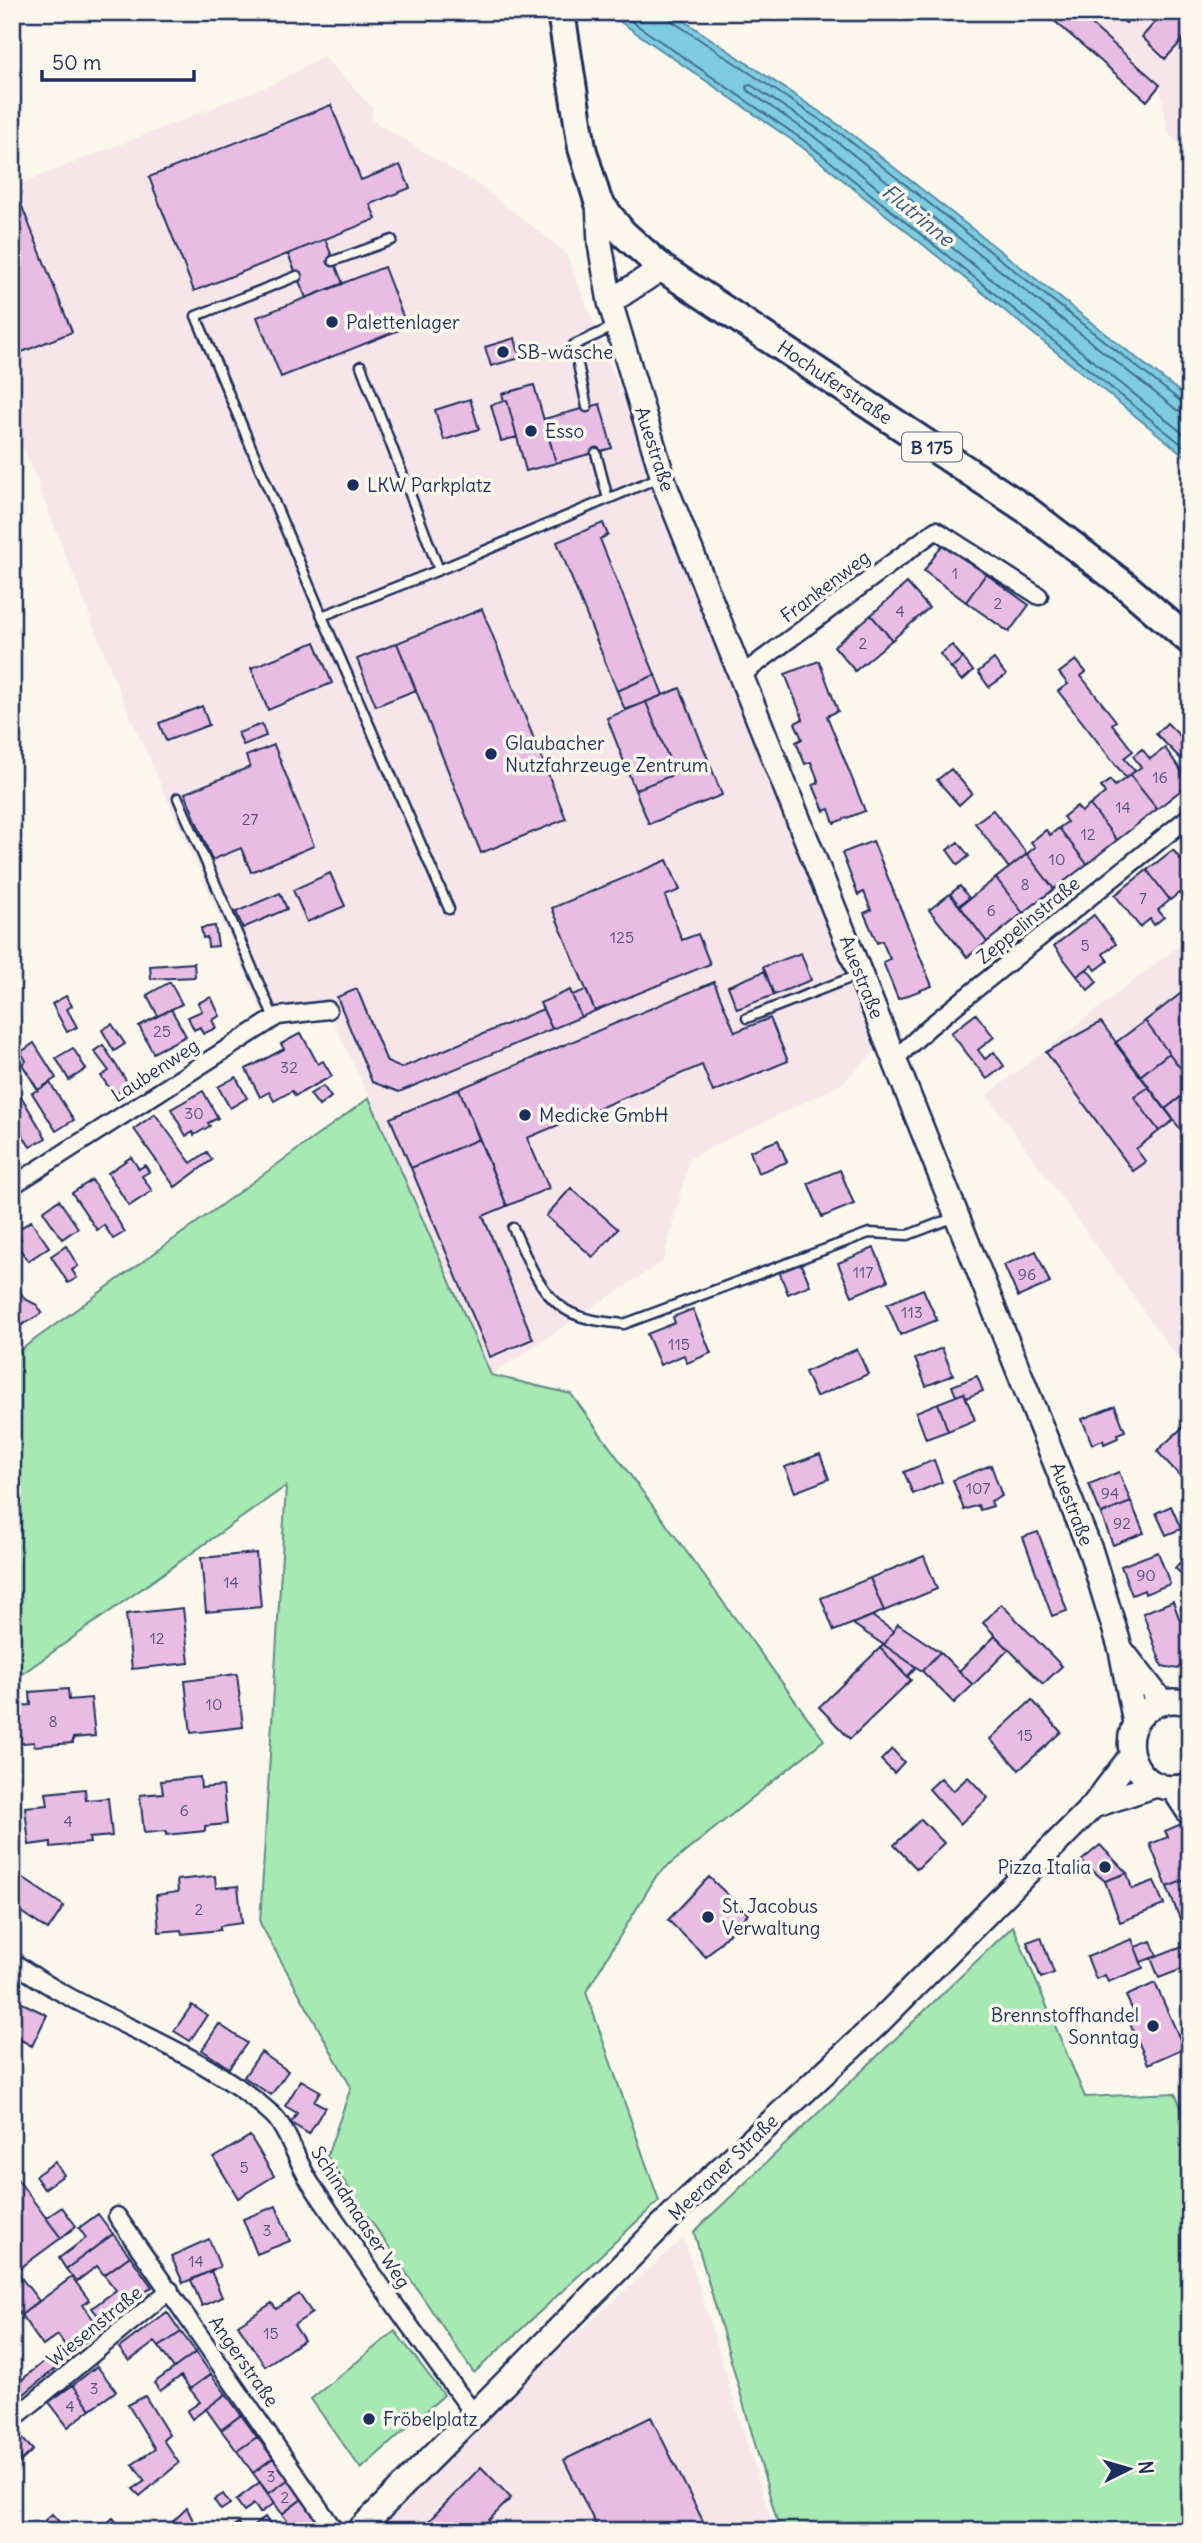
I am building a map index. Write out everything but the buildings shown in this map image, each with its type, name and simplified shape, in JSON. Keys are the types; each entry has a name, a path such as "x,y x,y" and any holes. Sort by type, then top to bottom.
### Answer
{"main road":[{"name":"Hochuferstraße","path":"561,12 580,136 598,201 623,233 662,268 1027,510 1127,587 1190,641"}],"street":[{"name":"Auestraße","path":"598,201 600,244 610,302 663,476 740,676 1091,1552 1121,1650 1135,1723 1130,1740 1131,1756"},
{"path":"610,302 662,268"},
{"name":"Frankenweg","path":"740,676 936,530 1039,596"},
{"name":"Zeppelinstraße","path":"895,1059 929,1027 1190,816"},
{"name":"Laubenweg","path":"12,1186 274,1018 328,1010"},
{"name":"Auestraße","path":"1121,1650 1181,1702"},
{"path":"1135,1723 1143,1713 1181,1702"},
{"path":"1131,1756 1145,1778 1173,1786 1190,1814"},
{"name":"Meeraner Straße","path":"371,2526 474,2414 683,2204 879,2022 1093,1806 1131,1756"},
{"name":"Meeraner Straße","path":"1093,1806 1173,1786"},
{"name":"Schindmaaser Weg","path":"12,1961 36,1979 84,2006 221,2074 275,2117 308,2180 403,2320 474,2414"},
{"name":"Angerstraße","path":"117,2216 335,2531"},
{"name":"Wiesenstraße","path":"12,2420 170,2290"}],"lane":[{"path":"333,261 392,240"},
{"path":"297,276 196,316 449,909"},
{"path":"587,407 574,345 616,325"},
{"path":"361,366 439,570"},
{"path":"596,453 608,499"},
{"path":"322,616 663,476"},
{"path":"178,798 274,1018"},
{"path":"747,1018 860,974"},
{"path":"513,1228 540,1284 566,1311 597,1321 624,1324 869,1233 908,1236 958,1216"}],"shaded area":[{"path":"1044,12 1190,12 1190,153 1168,134 1160,86 1147,101"},
{"path":"323,56 372,107 372,120 483,188 566,253 662,496 888,1040 840,1085 690,1158 663,1261 491,1375 328,1010 267,1023 120,693 12,418 12,187 278,82"},
{"path":"1190,937 1190,1375 987,1095"},
{"path":"684,2238 774,2531 358,2531 371,2517"}],"green space":[{"path":"369,1098 491,1375 571,1394 824,1740 657,1875 586,1992 659,2201 474,2373 327,2156 351,2087 260,1923 286,1486 12,1681 12,1356"},
{"path":"1013,1926 1085,2097 1175,2093 1190,2128 1190,2531 780,2531 694,2232"},
{"path":"395,2331 444,2395 361,2469 311,2399"}],"water":[{"name":"Flutrinne","path":"606,12 671,12 845,129 1190,400 1190,460 802,147"}],"place":[{"name":"Palettenlager","path":"332,322"},
{"name":"SB-wäsche","path":"503,352"},
{"name":"Esso","path":"531,431"},
{"name":"LKW Parkplatz","path":"353,485"},
{"name":"Glaubacher Nutzfahrzeuge Zentrum","path":"491,754"},
{"name":"Medicke GmbH","path":"525,1115"},
{"name":"Pizza Italia","path":"1105,1867"},
{"name":"St. Jacobus Verwaltung","path":"708,1917"},
{"name":"Brennstoffhandel Sonntag","path":"1153,2026"},
{"name":"Fröbelplatz","path":"369,2419"}]}
